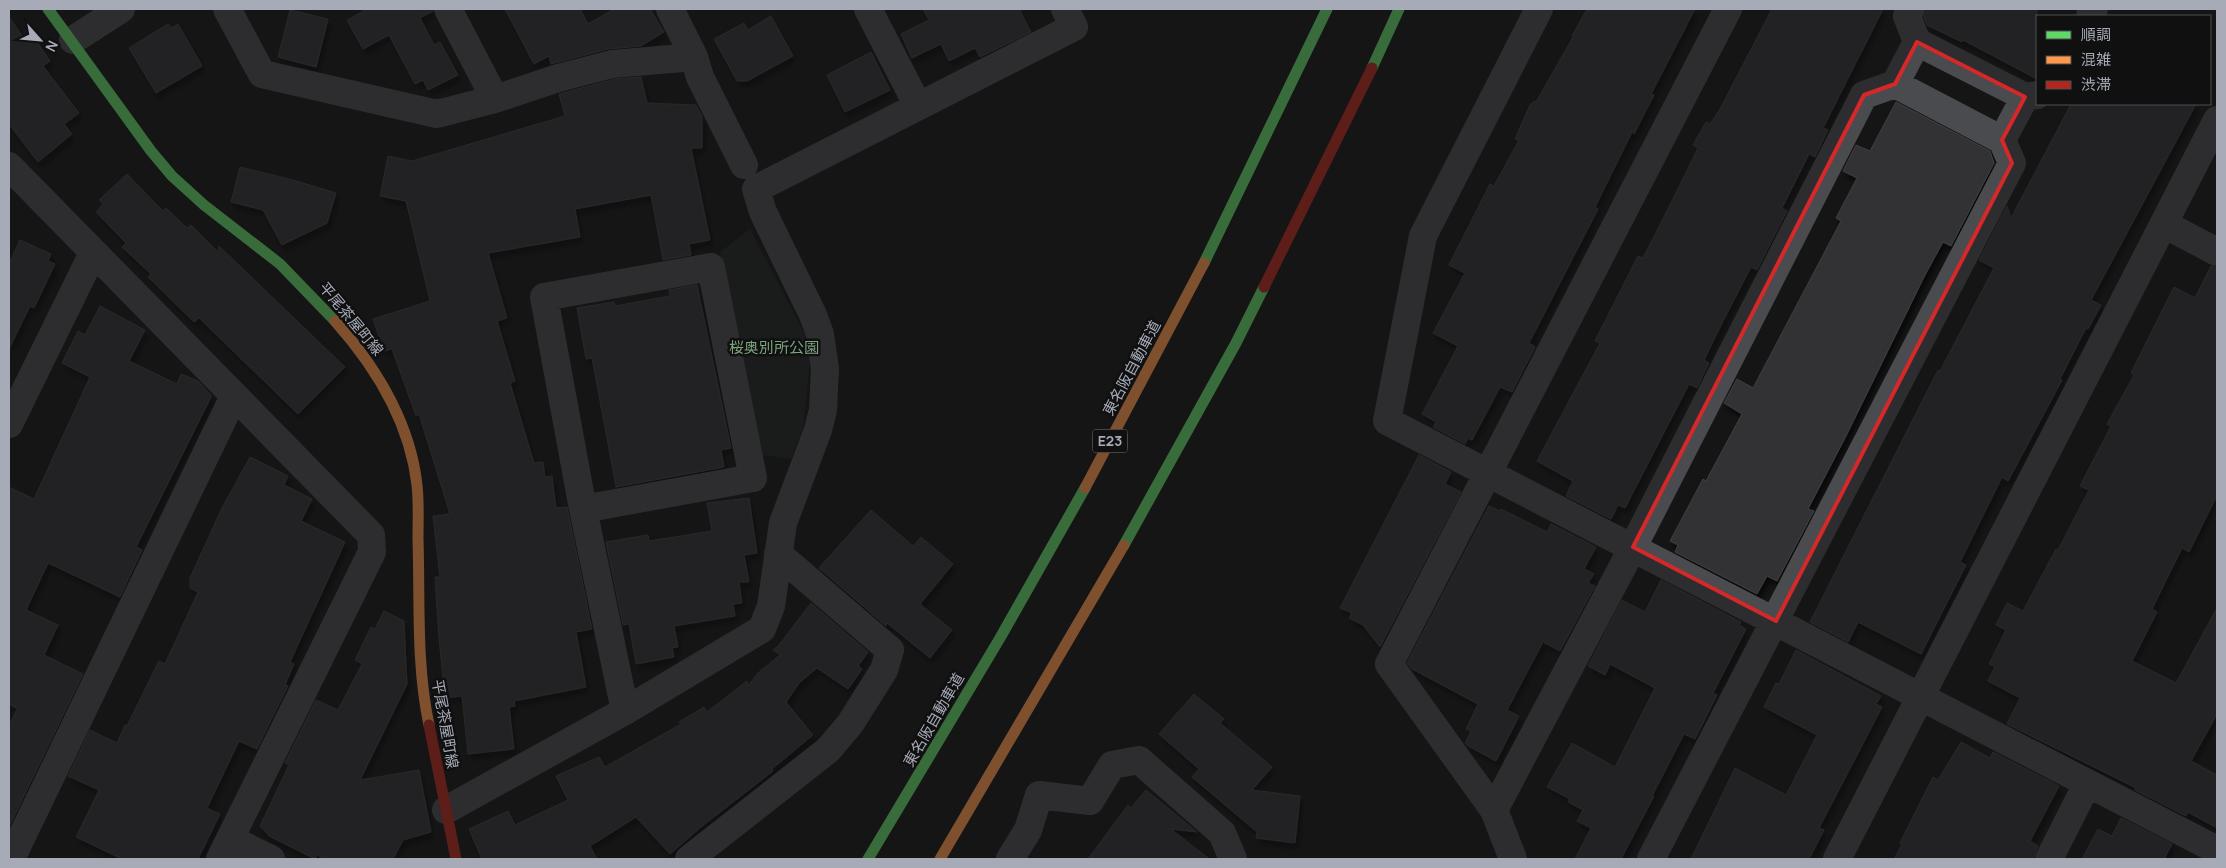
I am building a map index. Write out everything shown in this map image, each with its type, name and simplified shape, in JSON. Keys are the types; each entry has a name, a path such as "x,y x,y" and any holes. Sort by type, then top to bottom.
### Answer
{"main road":[{"name":"平尾茶屋町線","path":"48,9 73,40 147,146 173,176 208,209 261,248 306,289 359,350 393,404 401,421 412,458 416,485 421,664 426,712 456,859"},
{"name":"東名阪自動車道","path":"868,859 911,791 1066,524 1176,318 1297,74 1327,9"},
{"path":"940,859 1113,564 1236,342 1354,106 1399,9"}],"street":[{"path":"73,40 121,9"},
{"path":"226,9 262,74 437,114 495,99 558,78 612,64 694,57"},
{"path":"448,9 495,99"},
{"path":"670,9 694,57 700,77 744,165"},
{"path":"868,9 918,106"},
{"path":"446,810 625,711 737,646 762,629 771,606 783,523 818,430 823,410 825,369 820,334 813,315 762,212 756,189 1074,27 1065,9"},
{"path":"1539,9 1423,236 1386,421 2217,850"},
{"path":"1513,859 1494,810 1389,664 1728,9"},
{"path":"1911,9 1907,16 1917,42 2031,96 2002,140"},
{"path":"1494,810 1632,548 1864,95 1895,84 1917,42"},
{"path":"1651,859 2012,163 2002,140 1895,84"},
{"path":"1837,859 2217,120"},
{"path":"9,166 92,253 371,536 372,552 225,849 271,859"},
{"path":"2164,224 2217,252"},
{"path":"9,424 92,253"},
{"path":"583,509 753,478 711,267 544,297 583,509 625,711"},
{"path":"11,859 234,396"},
{"path":"689,859 828,750 850,724 884,670 890,650 778,554"},
{"path":"1010,859 1028,830 1040,795 1090,801 1112,765 1139,760 1222,833 1233,859"},
{"path":"2049,859 2088,784"}],"highlighted area":[{"path":"1917,42 2025,97 2002,140 2012,163 1776,621 1633,547 1864,95 1895,84"}],"green space":[{"name":"桜奥別所公園","path":"750,229 805,335 810,360 803,427 791,459 762,455 720,252"}],"building":[{"path":"367,9 432,9 433,11 420,18 434,45 440,42 458,75 428,90 423,80 415,84 389,35 363,49 347,20"},
{"path":"505,9 580,9 588,24 614,9 650,9 664,32 641,46 608,49 551,64 549,56 534,64"},
{"path":"923,9 1019,9 1031,32 980,57 975,48 949,61 941,44 912,58 901,34 929,20"},
{"path":"1587,9 1695,9 1651,94 1654,95 1634,134 1632,132 1595,207 1598,209 1529,343 1535,347 1512,392 1500,387 1472,440 1468,438 1465,444 1433,427 1436,422 1422,414 1458,346 1433,333 1465,273 1449,265 1490,184 1494,186 1519,140 1515,139 1530,105 1534,101 1536,102"},
{"path":"1772,9 1883,9 1823,128 1828,130 1815,157 1809,154 1782,208 1787,211 1757,270 1751,267 1722,323 1704,360 1709,363 1697,388 1689,384 1625,508 1618,505 1611,519 1566,496 1573,481 1537,461 1600,343 1595,341 1638,256 1643,258 1668,209 1698,148 1693,145 1706,122 1710,124 1720,109"},
{"path":"1927,9 2037,9 2036,78 1963,40 1962,42 1927,25 1924,17"},
{"path":"290,10 328,19 316,67 278,57"},
{"path":"9,16 27,44 35,39 50,61 43,66 79,113 64,124 72,134 38,162 9,124"},
{"path":"771,16 793,56 747,81 737,81 714,39 744,23 748,30"},
{"path":"168,24 171,28 178,24 202,66 156,93 129,48"},
{"path":"871,52 890,90 845,112 827,75"},
{"path":"641,77 647,103 696,105 702,116 702,148 691,148 710,240 689,244 691,255 663,260 651,195 575,209 580,237 488,253 507,318 497,321 515,381 510,383 534,463 543,462 545,477 552,476 556,508 567,507 592,629 576,632 586,687 514,701 515,706 509,707 514,749 468,754 462,696 445,698 439,638 435,577 440,577 433,516 450,514 419,414 416,416 392,349 384,351 373,319 430,301 406,201 380,196 388,156 412,161 565,116 559,94 615,79"},
{"path":"1896,102 1990,151 1994,163 1951,246 1943,242 1925,275 1808,509 1814,511 1777,581 1767,576 1757,594 1675,552 1678,545 1670,541 1703,479 1706,481 1742,414 1724,403 1737,379 1753,388 1841,221 1836,218 1857,178 1843,171 1856,145 1870,151"},
{"path":"2070,105 2195,105 2091,300 2101,305 2088,329 2086,328 2060,379 2062,380 2008,481 2002,477 1960,562 1966,565 1921,654 1858,622 1848,642 1810,622 1938,370 1940,371 1994,268 1979,260 2007,206 2011,218"},
{"path":"240,167 336,193 327,223 282,245 263,210 231,202"},
{"path":"127,174 163,211 166,208 187,228 191,225 218,252 219,246 345,367 298,414 199,318 194,322 148,277 151,274 122,247 126,243 96,212 103,204 99,200"},
{"path":"20,240 51,254 48,261 55,264 34,308 30,306 9,349 9,264"},
{"path":"2211,266 2217,268 2217,495 2189,552 2182,548 2152,609 2157,612 2132,661 2176,683 2217,608 2217,714 2191,761 2217,775 2217,828 2188,812 2186,816 2135,790 2136,788 2007,724 2020,698 1988,681 1995,667 1989,664 2006,630 1996,625 2007,603 2023,611 2056,549 2058,550 2089,490 2080,486 2111,426 2107,424 2134,375 2131,373 2174,287 2195,298"},
{"path":"697,285 731,448 721,450 724,467 616,487 592,358 586,359 577,308 614,302 615,306 670,296 669,290"},
{"path":"100,306 145,330 129,361 177,384 181,374 198,381 211,397 136,547 142,550 120,597 48,563 26,610 58,625 44,655 83,674 9,827 9,726 17,709 9,704 9,487 34,499 90,377 62,363 78,331 85,335"},
{"path":"1419,455 1451,472 1445,484 1461,492 1380,647 1363,625 1349,618 1352,613 1340,608"},
{"path":"250,457 288,476 284,485 312,499 301,521 345,542 290,662 294,664 285,685 288,686 257,749 239,741 207,808 220,814 198,859 122,859 76,837 99,790 68,776 90,730 117,743 159,661 165,664 198,592 190,588 190,578 222,508"},
{"path":"749,498 757,553 744,555 749,582 739,582 742,603 733,604 735,616 674,626 678,647 672,648 674,657 636,664 629,624 623,625 606,542 648,535 649,541 712,531 707,503"},
{"path":"1489,506 1500,511 1501,509 1547,532 1551,524 1596,547 1584,569 1594,574 1588,583 1595,586 1560,651 1543,642 1507,710 1519,716 1496,761 1465,743 1471,731 1466,729 1478,704 1412,669 1407,663"},
{"path":"871,510 913,546 921,537 953,564 920,604 952,630 930,658 887,623 886,626 819,568"},
{"path":"1661,580 1741,622 1739,625 1746,629 1713,693 1717,695 1695,739 1684,734 1621,859 1575,859 1591,828 1577,821 1583,810 1568,802 1570,799 1547,787 1572,743 1615,767 1655,688 1610,664 1605,675 1588,666 1622,600 1645,612"},
{"path":"811,603 868,652 858,666 862,669 848,689 817,668 799,683 786,702 813,735 772,769 773,771 701,827 670,854 636,817 590,846 597,859 482,859 469,829 508,811 515,825 568,800 556,776 599,757 605,767 681,724 679,722 704,707 707,712 747,681 748,686 758,673 780,655 773,650 781,644 779,645"},
{"path":"384,611 404,621 407,684 360,780 419,770 431,832 403,840 393,859 326,859 317,855 315,859 269,836 260,826 289,765 285,763 316,700 338,710 362,664 355,660 371,627 375,629"},
{"path":"1796,650 1881,696 1876,704 1882,707 1819,828 1824,830 1809,859 1691,859 1735,768 1786,795 1817,735 1764,707 1776,683 1779,684"},
{"path":"1194,694 1224,719 1220,723 1272,767 1252,790 1300,796 1295,843 1256,838 1257,832 1192,777 1199,769 1159,734"},
{"path":"1961,742 1990,758 1993,752 2059,786 2030,841 2038,846 2033,859 1894,859 1933,777 1938,780"},
{"path":"1146,790 1197,832 1171,829 1209,859 1088,859 1128,805 1131,808"},
{"path":"2121,818 2172,844 2164,859 2082,859 2098,829 2112,836"}],"traffic: fast":[{"path":"48,9 151,151 172,176 204,205 280,264 335,321"},
{"path":"1204,263 1327,9"},
{"path":"1372,68 1399,9"},
{"path":"1124,545 1236,343 1264,287"},
{"path":"868,859 1000,638 1085,488"}],"traffic: slow":[{"path":"1085,488 1204,263"},
{"path":"335,321 364,357 389,397 399,418 413,462 418,498 420,655 429,725"},
{"path":"940,859 1124,545"}],"traffic: jam":[{"path":"1264,287 1372,68"},
{"path":"429,725 456,859"}]}
